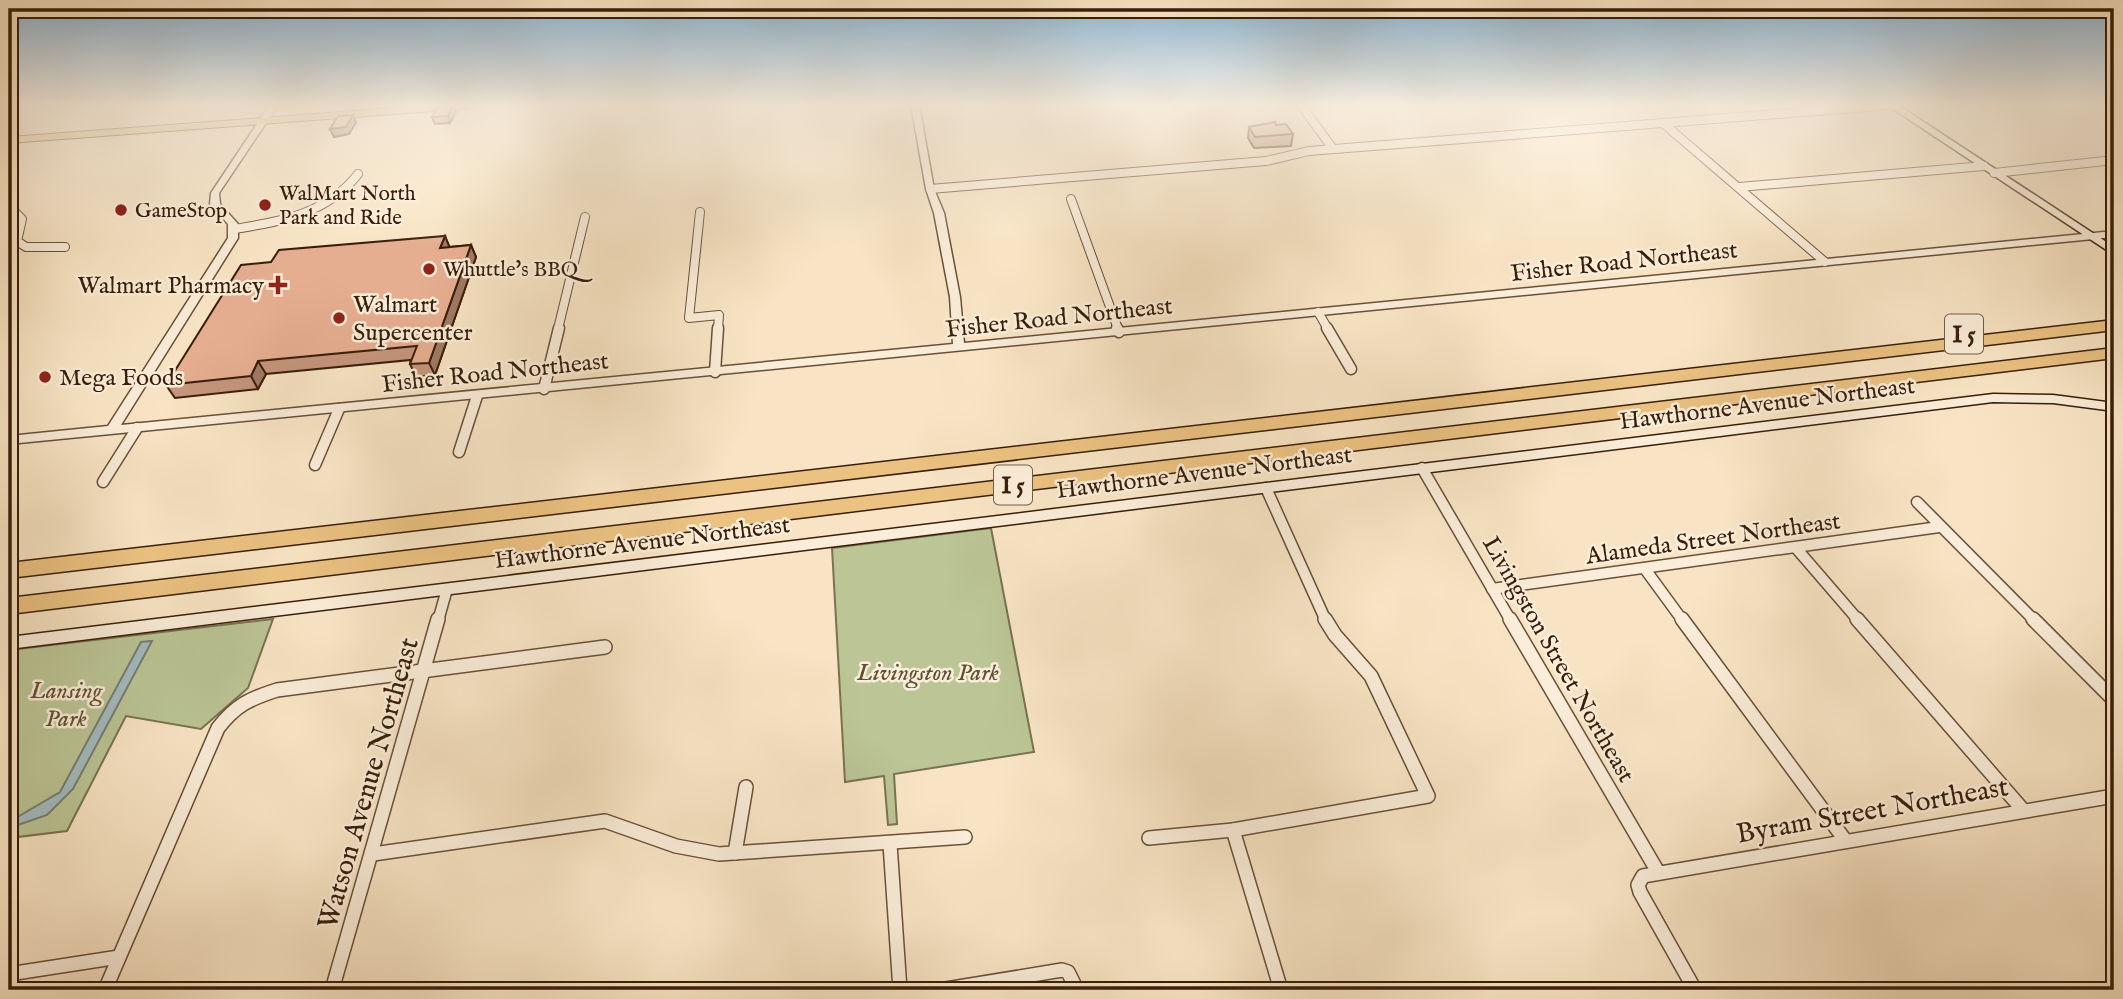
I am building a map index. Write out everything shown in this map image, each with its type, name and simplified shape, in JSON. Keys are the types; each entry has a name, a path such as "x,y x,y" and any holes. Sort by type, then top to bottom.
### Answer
{"highway":[{"name":"I 5","path":"1815,360 1895,343 2114,313"},
{"name":"I 5","path":"9,571 2114,325"},
{"name":"I 5","path":"9,606 2114,353"},
{"path":"2018,365 2114,362"}],"main road":[{"path":"1962,152 2114,252"},
{"name":"Hawthorne Avenue Northeast","path":"9,643 1993,398 2053,399 2114,407"}],"street":[{"path":"235,229 215,204 215,193 220,181 241,152"},
{"path":"923,152 951,273 958,317 959,348"},
{"path":"930,189 1266,161 1308,152"},
{"path":"1697,152 1825,262"},
{"path":"1994,173 2114,160"},
{"path":"1739,187 1984,166"},
{"path":"235,229 297,216 327,205 346,192 358,174"},
{"path":"1064,178 1119,332"},
{"path":"9,212 22,219 17,241 26,247 65,247"},
{"path":"700,212 690,318 719,315 715,372"},
{"path":"544,388 584,217"},
{"path":"112,430 211,274 235,229"},
{"name":"Fisher Road Northeast","path":"9,440 2114,234"},
{"path":"1318,312 1351,369"},
{"path":"459,452 477,396"},
{"path":"315,465 339,409"},
{"path":"103,482 136,428"},
{"name":"Livingston Street Northeast","path":"1422,468 1658,872"},
{"path":"1149,838 1233,830 1428,796 1371,676 1335,635 1319,610 1266,488"},
{"path":"1917,502 2114,700"},
{"name":"Alameda Street Northeast","path":"1492,589 1939,527"},
{"path":"1796,548 2023,810"},
{"path":"1645,569 1844,840"},
{"name":"Watson Avenue Northeast","path":"332,990 426,670 447,589"},
{"path":"105,990 218,729 240,705 277,690 605,647"},
{"path":"735,853 746,787"},
{"name":"Byram Street Northeast","path":"1695,990 1640,892 1640,879 1658,872 2114,796"},
{"path":"373,854 605,821 698,852 735,853 965,837"},
{"path":"1233,830 1282,990"},
{"path":"890,844 900,990"},
{"path":"9,974 119,957"},
{"path":"940,990 1054,971 1068,972 1077,990"}],"green space":[{"name":"Livingston Park","path":"991,528 1034,752 894,774 897,824 888,825 884,776 845,782 832,548"},
{"name":"Lansing Park","path":"273,619 248,688 201,729 126,716 67,831 9,838 9,650"}],"water":[{"path":"152,641 73,789 47,815 9,828 9,822 60,792 141,642"}],"building":[{"name":"Walmart Supercenter","path":"445,236 440,248 471,245 429,363 410,364 417,346 258,361 251,376 166,385 241,265 271,262 279,250"}],"place":[{"name":"WalMart North Park and Ride","path":"265,205"},
{"name":"GameStop","path":"121,210"},
{"name":"Whuttle's BBQ","path":"429,269"},
{"name":"Walmart Pharmacy","path":"278,285"},
{"name":"Walmart Supercenter","path":"339,318"},
{"name":"Mega Foods","path":"45,377"}]}
